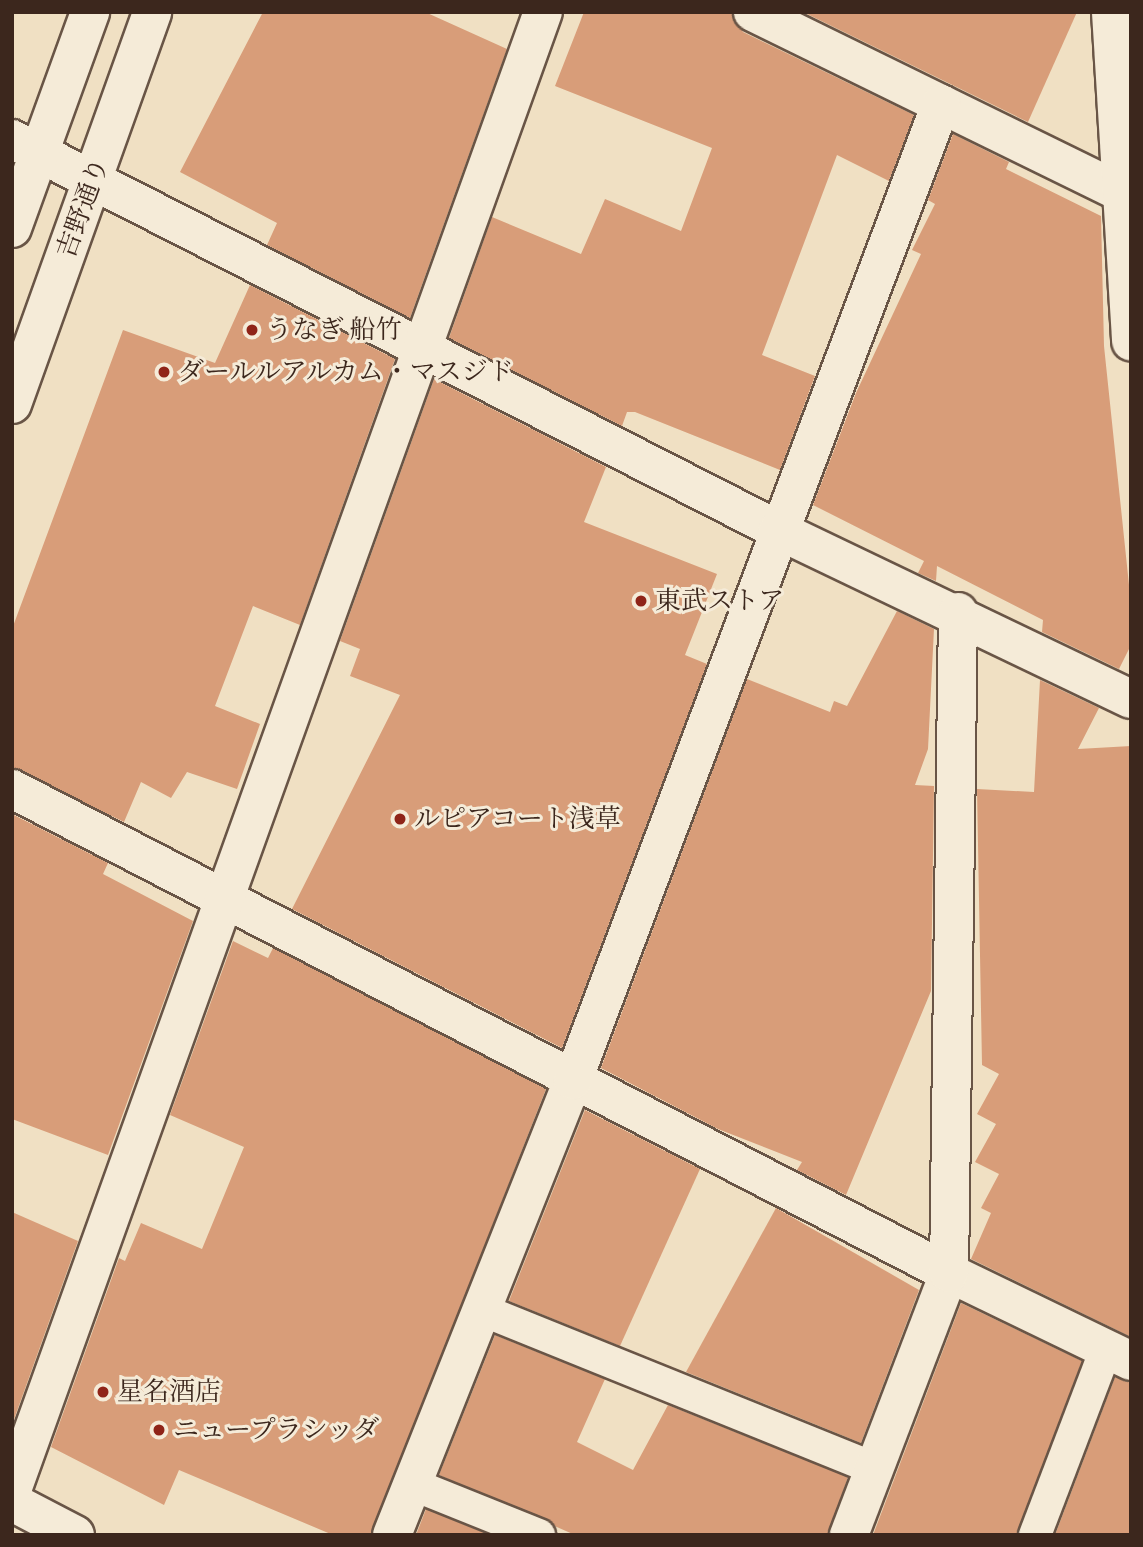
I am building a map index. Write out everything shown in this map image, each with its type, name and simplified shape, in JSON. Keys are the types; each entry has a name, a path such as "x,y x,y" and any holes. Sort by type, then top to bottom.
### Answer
{"street":[{"path":"12,228 26,146 90,12"},
{"name":"吉野通り","path":"12,404 152,12"},
{"path":"12,1490 425,346 542,12"},
{"path":"753,12 1121,191"},
{"path":"1111,12 1131,341"},
{"path":"392,1535 573,1080 778,530 941,104"},
{"path":"26,146 425,346 778,530 958,612 1131,699"},
{"path":"849,1535 949,1273 958,612"},
{"path":"12,789 949,1273 1118,1355"},
{"path":"12,1502 75,1535"}],"lane":[{"path":"482,1310 874,1468"},
{"path":"1035,1535 1118,1355"},
{"path":"412,1484 539,1535"}],"building":[{"path":"263,12 425,12 507,49 410,318 267,245 277,223 180,172"},
{"path":"584,12 731,12 743,32 914,115 889,181 837,155 762,355 815,376 780,470 635,412 627,412 622,426 449,338 492,217 581,254 605,199 681,231 712,148 555,86"},
{"path":"803,12 1077,12 1028,122"},
{"path":"953,134 1009,162 1006,169 1101,216 1104,346 1131,604 1131,645 1119,669 1042,632 1043,620 937,566 936,581 918,573 924,561 813,505 856,393 921,254 912,250 935,204 928,200"},
{"path":"250,285 395,359 300,625 253,606 215,706 260,724 237,789 187,772 171,798 141,782 124,822 12,767 12,629 123,330 215,363"},
{"path":"434,379 606,467 584,522 717,574 685,655 707,664 562,1048 292,909 400,695 350,676 360,649 340,641"},
{"path":"897,611 934,629 928,749 915,785 934,786 931,991 846,1195 797,1170 802,1162 718,1129 601,1068 747,679 830,712 834,701 847,706"},
{"path":"1040,680 1099,708 1078,749 1131,746 1131,1337 971,1259 991,1213 981,1208 999,1174 975,1162 996,1124 977,1114 999,1074 982,1065 977,789 1034,792"},
{"path":"12,814 108,863 103,874 193,921 108,1155 12,1119"},
{"path":"233,941 268,958 273,948 546,1089 371,1535 333,1535 179,1470 164,1505 51,1447 119,1258 125,1261 141,1223 202,1249 244,1147 170,1115"},
{"path":"585,1110 700,1169 620,1346 509,1301"},
{"path":"776,1208 919,1290 861,1443 686,1372"},
{"path":"12,1212 78,1241 12,1425"},
{"path":"961,1303 1082,1361 1017,1535 873,1535"},
{"path":"495,1335 605,1379 577,1442 633,1470 668,1405 848,1477 828,1535 575,1535 439,1475"},
{"path":"1115,1377 1131,1383 1131,1535 1055,1535"},
{"path":"426,1509 485,1533 416,1535"}],"place":[{"name":"うなぎ 船竹","path":"252,330"},
{"name":"ダールルアルカム・マスジド","path":"164,372"},
{"name":"東武ストア","path":"641,601"},
{"name":"ルピアコート浅草","path":"400,819"},
{"name":"星名酒店","path":"103,1392"},
{"name":"ニュープラシッダ","path":"159,1430"}]}
